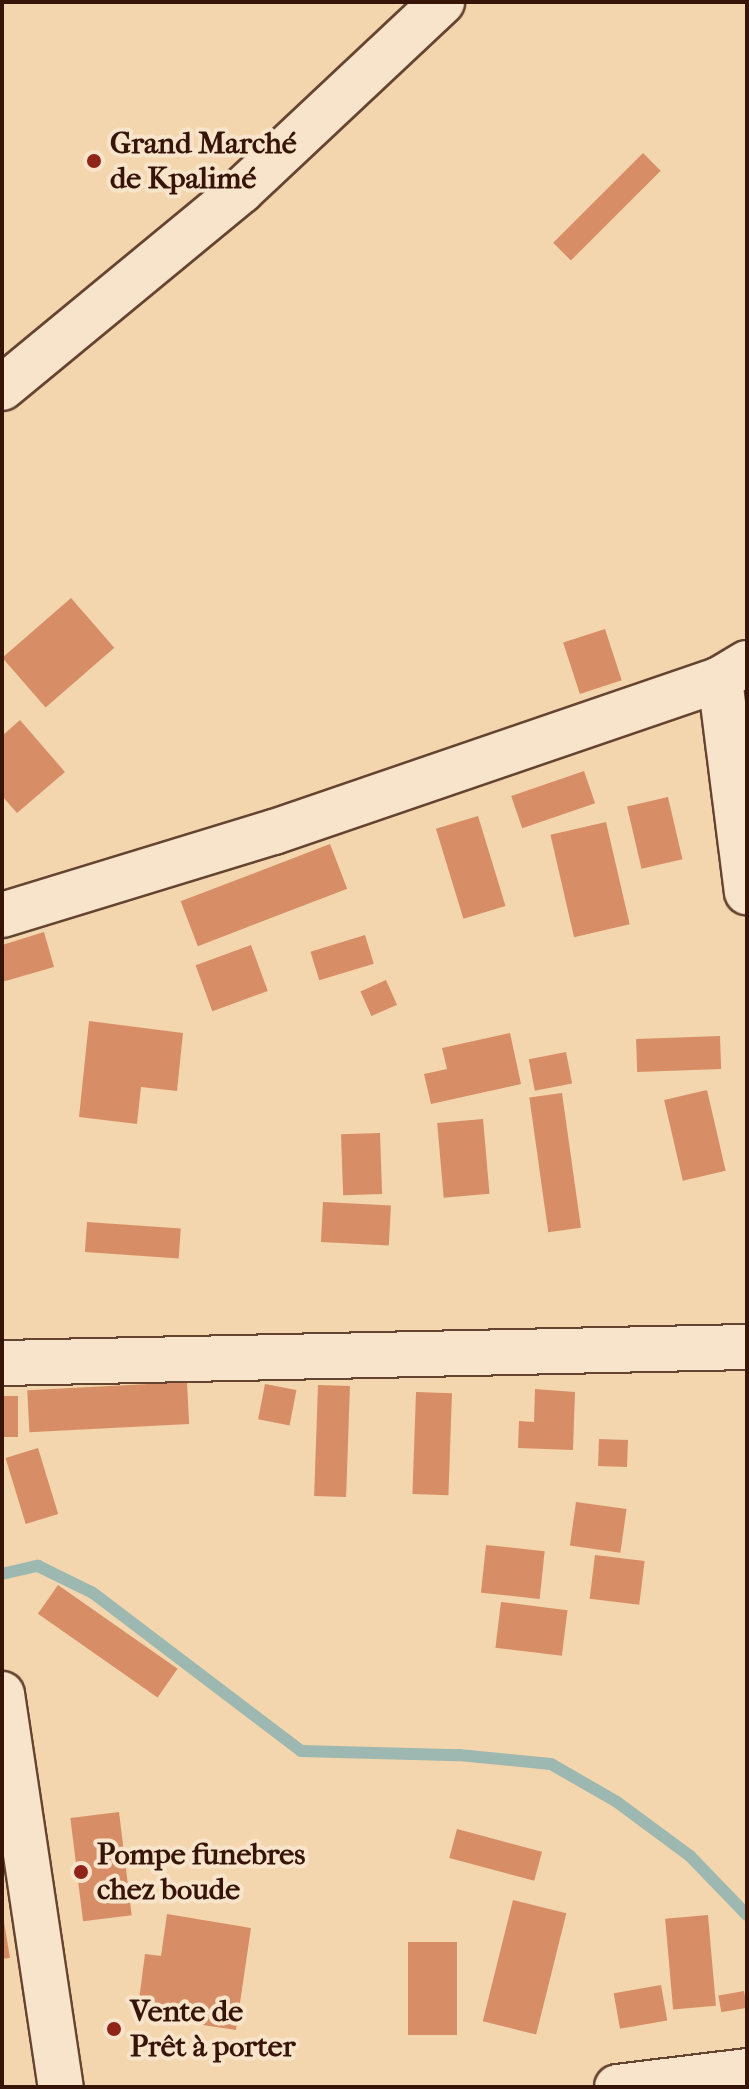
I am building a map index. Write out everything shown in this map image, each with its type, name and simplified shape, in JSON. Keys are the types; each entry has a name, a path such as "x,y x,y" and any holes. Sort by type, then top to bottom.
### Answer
{"street":[{"path":"2,388 241,191 442,2"},
{"path":"2,915 274,832 734,671 747,892"},
{"path":"2,1363 747,1347"},
{"path":"2,1694 8,1794 61,2087"},
{"path":"617,2087 747,2071"}],"building":[{"path":"643,153 661,171 571,260 553,243"},
{"path":"71,598 114,648 46,708 2,658"},
{"path":"605,629 622,680 580,694 563,643"},
{"path":"20,720 65,772 17,813 2,796 2,736"},
{"path":"584,771 595,803 522,828 511,796"},
{"path":"668,797 682,859 641,869 627,806"},
{"path":"478,816 505,906 463,919 436,829"},
{"path":"606,822 630,924 574,937 550,835"},
{"path":"330,844 347,889 198,946 181,901"},
{"path":"44,932 54,967 2,982 2,945"},
{"path":"365,935 374,964 319,980 310,952"},
{"path":"251,945 268,991 212,1011 196,965"},
{"path":"386,980 397,1005 371,1016 360,991"},
{"path":"89,1021 183,1033 177,1091 141,1087 137,1124 79,1117"},
{"path":"510,1033 521,1084 431,1104 424,1074 447,1069 442,1048"},
{"path":"720,1036 721,1069 637,1072 636,1039"},
{"path":"566,1052 572,1083 535,1091 529,1059"},
{"path":"707,1090 726,1171 683,1181 664,1100"},
{"path":"562,1093 581,1228 548,1232 529,1098"},
{"path":"483,1119 490,1194 444,1198 437,1123"},
{"path":"380,1133 382,1194 343,1195 341,1134"},
{"path":"323,1202 391,1206 389,1246 321,1242"},
{"path":"87,1222 181,1229 179,1258 85,1252"},
{"path":"187,1382 189,1424 29,1432 27,1390"},
{"path":"265,1384 296,1390 290,1425 258,1419"},
{"path":"318,1385 350,1386 346,1497 314,1496"},
{"path":"535,1389 575,1392 573,1450 518,1448 519,1421 534,1422"},
{"path":"416,1392 452,1393 448,1495 412,1494"},
{"path":"2,1396 18,1396 18,1437 2,1437"},
{"path":"599,1439 628,1440 627,1467 598,1466"},
{"path":"38,1448 58,1514 26,1524 5,1458"},
{"path":"576,1502 627,1509 620,1553 570,1546"},
{"path":"486,1545 545,1551 540,1599 481,1593"},
{"path":"595,1555 645,1561 639,1605 590,1599"},
{"path":"58,1585 178,1669 158,1697 38,1614"},
{"path":"501,1602 568,1610 562,1656 495,1648"},
{"path":"119,1812 132,1915 83,1921 70,1818"},
{"path":"457,1829 542,1852 534,1881 449,1858"},
{"path":"513,1900 566,1913 536,2035 483,2021"},
{"path":"2,1910 10,1958 2,1959"},
{"path":"167,1914 251,1928 236,2030 137,2015 145,1954 161,1956"},
{"path":"708,1915 716,2006 673,2009 665,1919"},
{"path":"408,1942 457,1942 457,2035 408,2035"},
{"path":"661,1985 667,2020 620,2029 614,1993"},
{"path":"744,1991 747,2008 721,2012 718,1996"}],"waterway":[{"path":"2,1574 38,1566 93,1593 301,1751 459,1755 551,1764 617,1802 690,1856 747,1915"}],"place":[{"name":"Grand Marché de Kpalimé","path":"94,161"},
{"name":"Pompe funebres chez boude","path":"81,1872"},
{"name":"Vente de Prêt à porter","path":"114,2029"}]}
